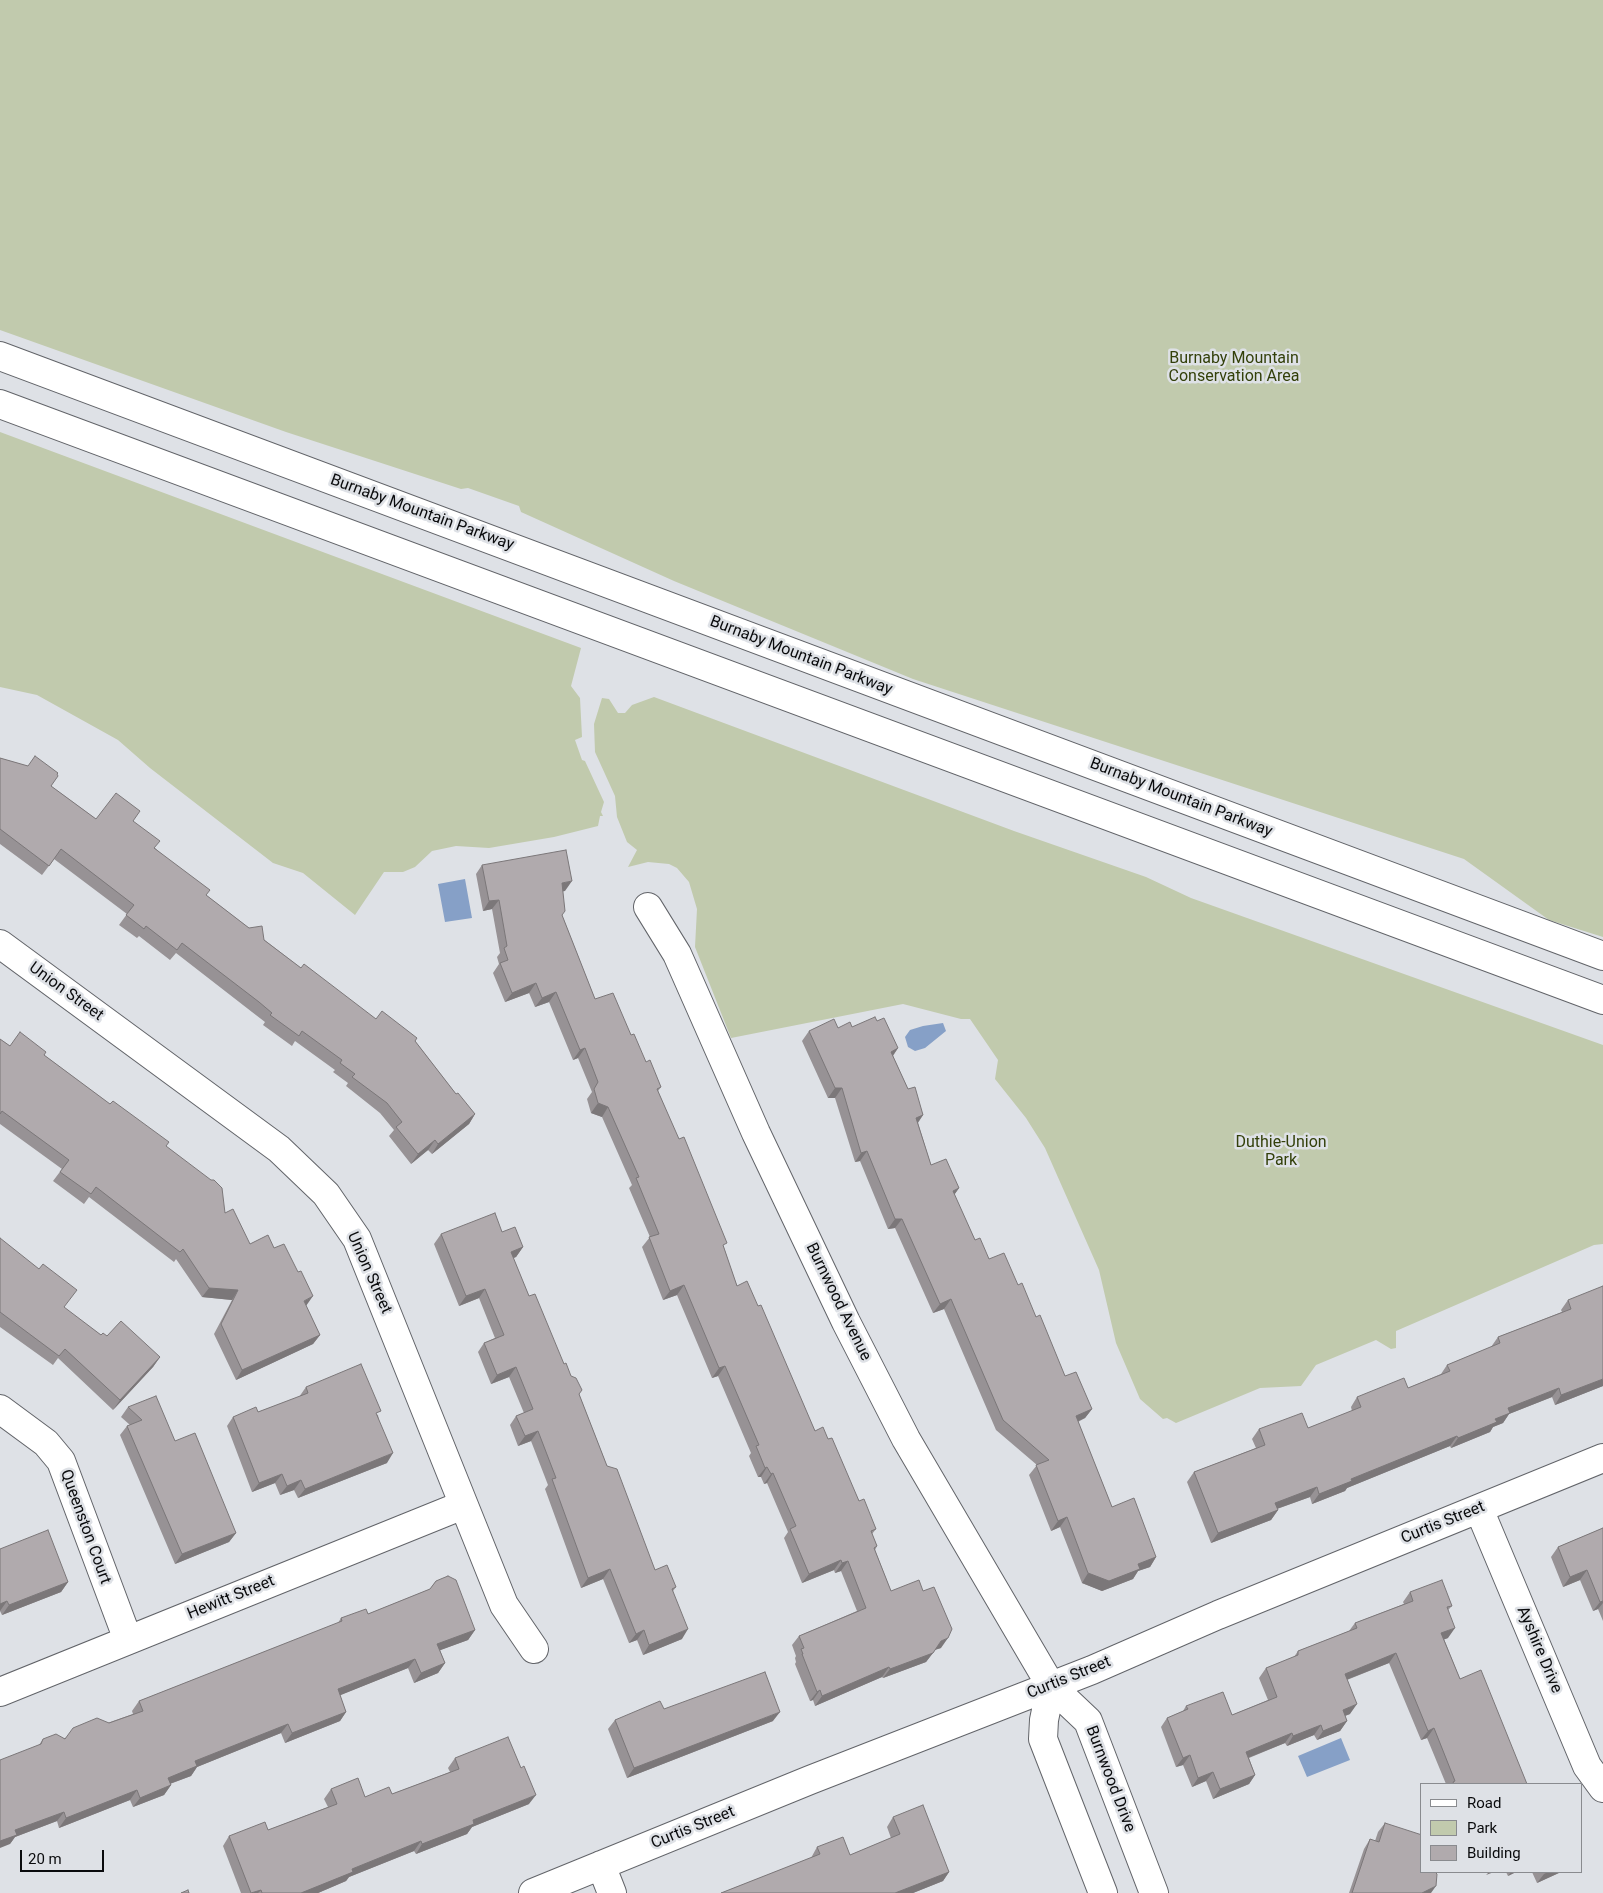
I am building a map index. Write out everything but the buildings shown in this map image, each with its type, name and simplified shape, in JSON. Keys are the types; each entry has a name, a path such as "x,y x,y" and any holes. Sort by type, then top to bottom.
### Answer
{"street":[{"name":"Burnaby Mountain Parkway","path":"0,356 1603,956"},
{"path":"0,404 1603,1000"},
{"name":"Burnwood Avenue","path":"648,907 677,954 756,1133 850,1330 906,1439 1051,1686"},
{"name":"Union Street","path":"0,944 279,1149 326,1194 357,1239 504,1605 534,1649"},
{"name":"Queenston Court","path":"0,1409 46,1443 61,1461 128,1640"},
{"name":"Curtis Street","path":"533,1893 810,1780 1051,1686 1218,1615 1603,1458"},
{"name":"Hewitt Street","path":"0,1692 463,1505"},
{"name":"Ayshire Drive","path":"1479,1508 1587,1766 1603,1788"},
{"path":"1051,1686 1044,1720 1044,1739 1103,1893"},
{"name":"Burnwood Drive","path":"1051,1686 1088,1720 1154,1893"},
{"path":"601,1865 612,1893"}],"green space":[{"name":"Burnaby Mountain Conservation Area","path":"0,0 1603,0 1603,937 1549,920 1464,859 913,679 674,581 521,512 519,506 468,488 461,489 286,432 0,330"},
{"path":"0,432 581,648 571,686 580,698 582,737 575,740 582,760 585,761 604,802 601,812 603,816 600,816 598,826 554,837 489,848 456,846 432,851 415,867 403,872 384,872 355,915 303,873 273,863 150,768 118,740 37,695 0,687"},
{"name":"Duthie-Union Park","path":"654,697 1014,831 1146,877 1191,898 1603,1045 1603,1244 1594,1245 1396,1331 1396,1348 1391,1349 1376,1340 1316,1365 1301,1386 1260,1388 1176,1423 1167,1418 1163,1419 1140,1399 1116,1343 1099,1270 1045,1148 1026,1118 995,1079 998,1060 970,1019 961,1019 903,1004 731,1038 695,947 697,909 689,882 677,868 669,864 648,862 628,867 637,850 627,842 617,817 615,796 595,752 594,724 602,698 609,699 618,713 625,713 632,705"}],"water":[{"path":"465,879 472,918 445,922 438,884"},
{"path":"943,1023 946,1031 925,1048 915,1051 908,1047 905,1037 910,1030"},
{"path":"1341,1738 1350,1760 1307,1777 1298,1756"}]}
